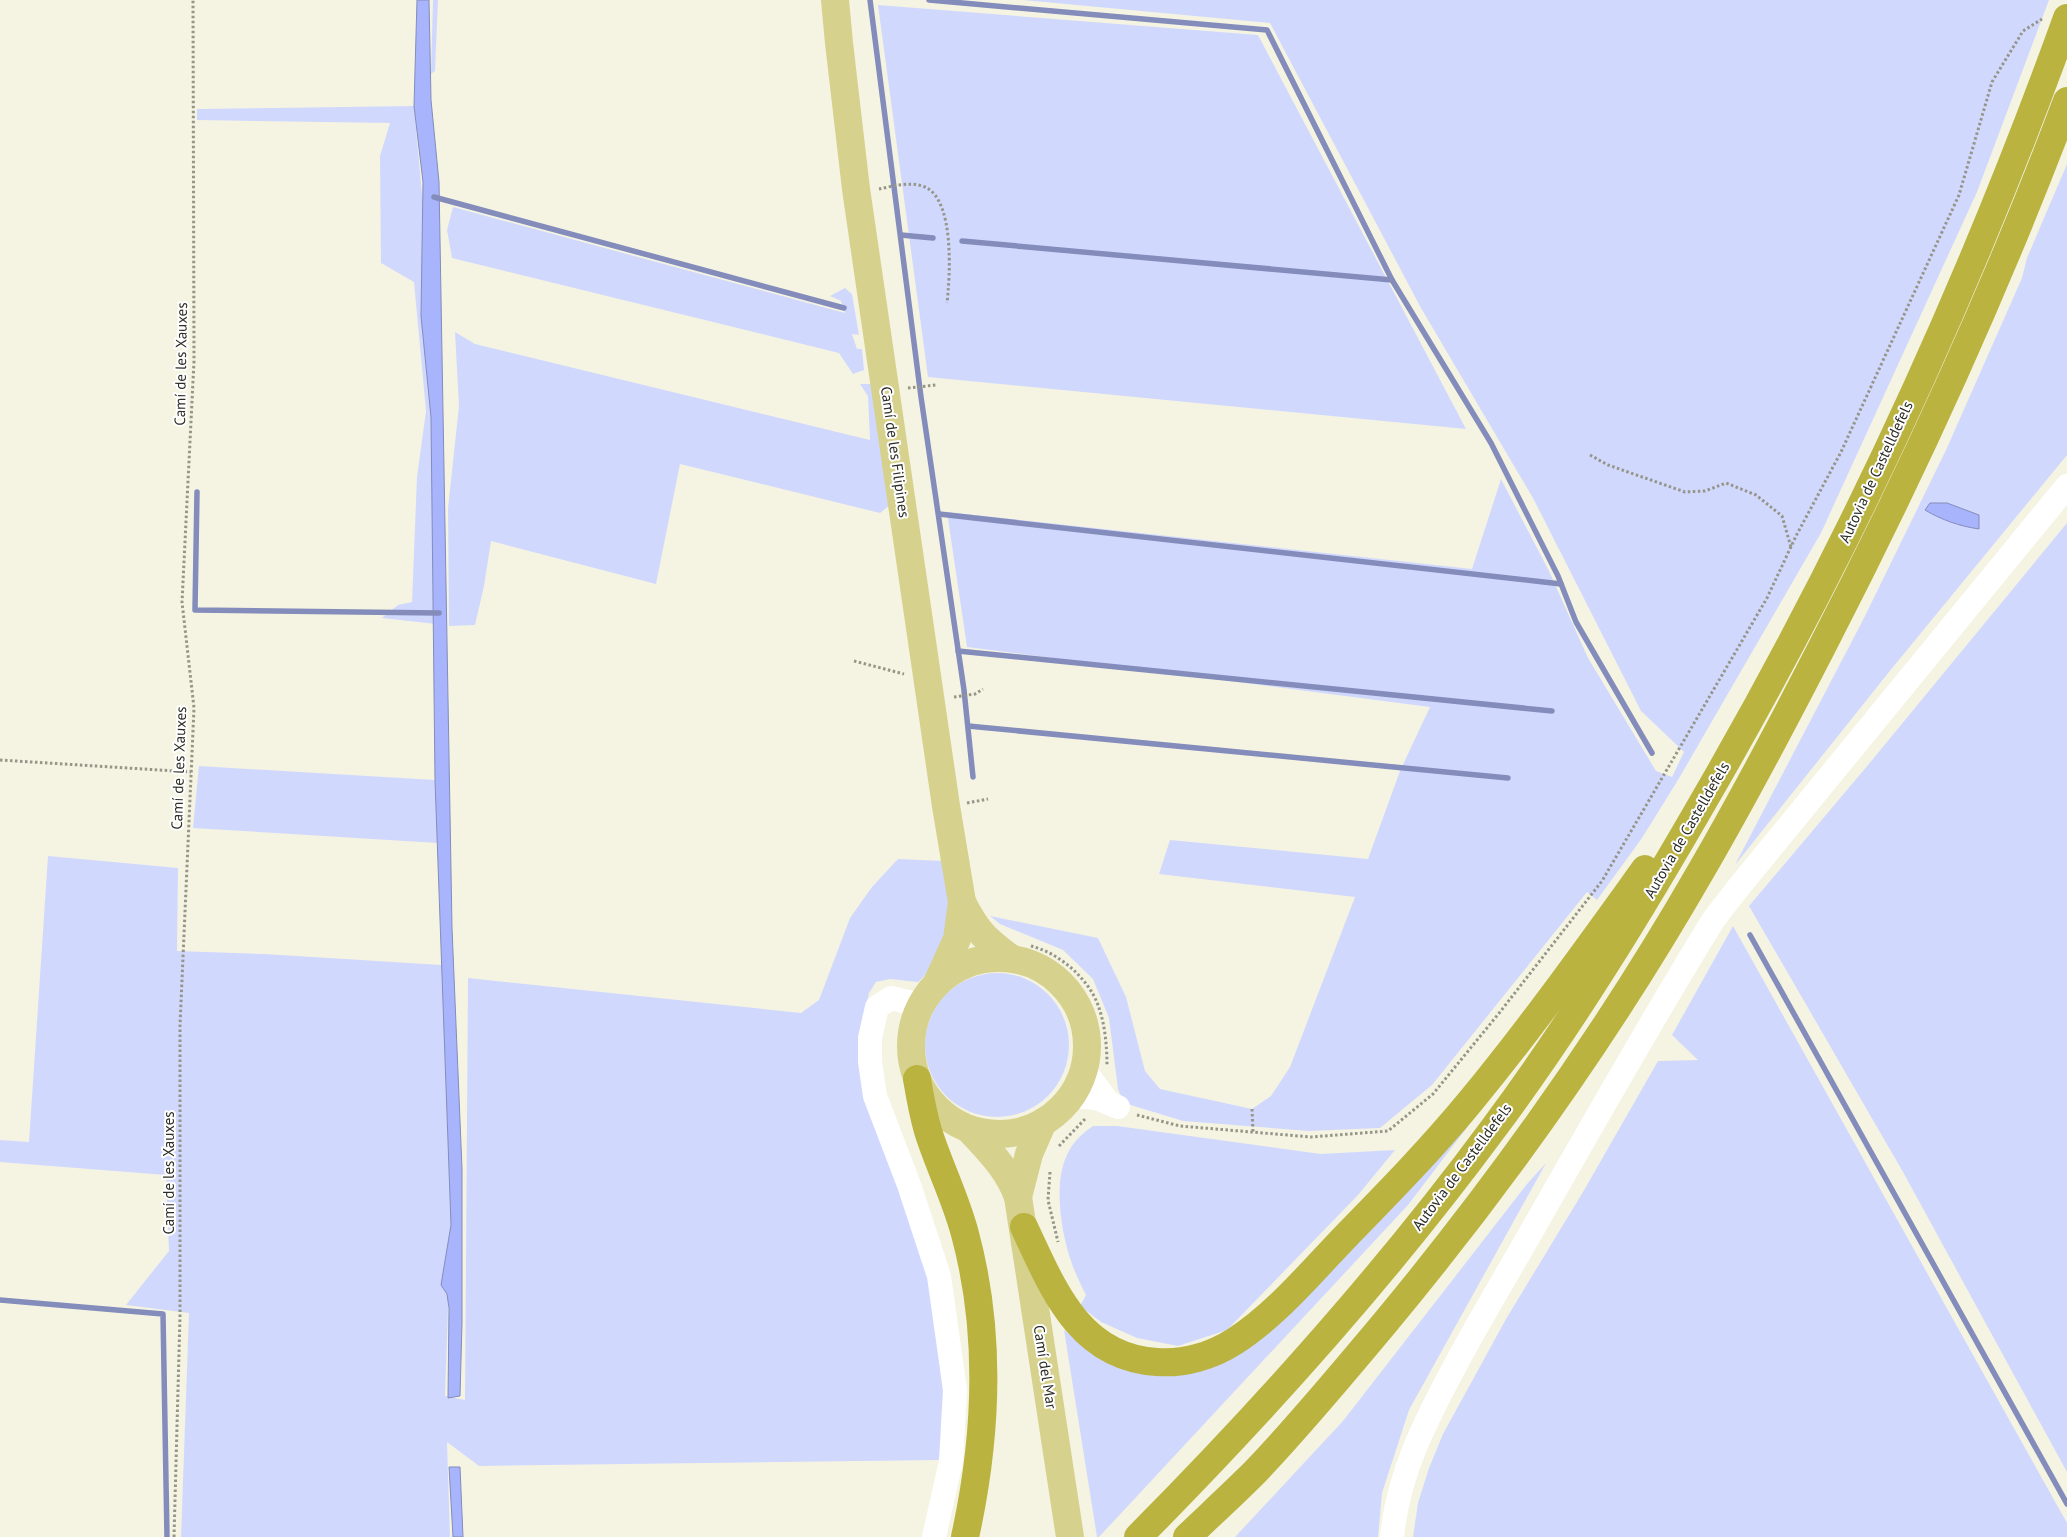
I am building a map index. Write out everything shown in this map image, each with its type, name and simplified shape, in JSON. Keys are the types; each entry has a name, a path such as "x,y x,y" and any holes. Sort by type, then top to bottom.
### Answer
{"highway":[{"name":"Autovia de Castelldefels","path":"1138,1537 1225,1448 1314,1350 1408,1238 1493,1129 1564,1028 1624,936 1748,726 1883,461 1969,267 2016,155 2057,46 2057,17"},
{"name":"Autovia de Castelldefels","path":"1187,1537 1255,1471 1344,1373 1435,1263 1518,1154 1587,1053 1690,889 1770,747 1910,470 1995,280 2067,101"},
{"path":"1024,1227 1062,1303 1076,1322 1102,1345 1123,1354 1156,1362 1192,1359 1211,1354 1234,1342 1273,1312 1468,1105 1579,960 1654,857 1679,816 1748,726"},
{"path":"917,1079 922,1109 929,1133 956,1202 966,1234 981,1316 985,1362 984,1418 976,1487 965,1537"}],"main road":[{"name":"Camí de les Filipines","path":"836,0 839,43 856,189 962,902"},
{"path":"962,902 972,922 982,936 1012,959"},
{"path":"937,983 975,961 995,958 1012,959 1024,961 1049,973 1071,995 1079,1010 1087,1039 1084,1070 1072,1096 1053,1117 1028,1131 1000,1136 969,1130 938,1110 929,1100 917,1079 911,1048 914,1022 921,1005 937,983 957,939 962,902"},
{"name":"Camí del Mar","path":"1018,1197 1029,1154 1043,1122"},
{"name":"Camí del Mar","path":"969,1130 1005,1169 1013,1182 1018,1197 1069,1531"}],"street":[{"path":"1392,1537 1404,1473 1429,1413 1512,1266 1714,919 2067,486"},
{"path":"921,1005 891,998 877,1007 870,1038 870,1062 875,1096 909,1185 939,1276 955,1390 951,1461 934,1537"},
{"path":"1084,1070 1113,1104"},
{"path":"1072,1096 1087,1096 1113,1104"}],"path":[{"name":"Camí de les Xauxes","path":"174,1537 180,1316 180,1025 194,708 182,602 194,361 193,0"},
{"path":"1113,1104 1143,1117 1180,1126 1311,1137 1388,1131 1433,1094 1602,881 1767,598 1791,547 1841,452 1959,194 1992,82 2023,31 2057,17"},
{"path":"886,187 903,184 925,187 938,199 946,218 950,278 947,303"},
{"path":"917,387 936,385"},
{"path":"1590,455 1608,465 1685,492 1705,491 1726,483 1756,495 1782,516 1791,547"},
{"path":"854,662 898,673 926,670"},
{"path":"957,697 972,695 983,689"},
{"path":"0,760 191,772"},
{"path":"1252,1109 1253,1132"}],"shaded area":[{"path":"433,0 438,0 435,71 431,74"},
{"path":"1023,0 2049,0 1977,192 1821,533 1678,780 1642,838 1597,900 1587,892 1432,1085 1380,1128 1309,1131 1183,1121 1124,1103 1118,1089 1109,1018 1093,979 1063,950 1000,924 990,916 1098,938 1126,997 1145,1071 1160,1089 1252,1109 1271,1096 1290,1067 1355,897 1159,874 1170,840 1368,859 1400,771 1430,707 967,647 947,512 1472,569 1501,479 1549,571 1588,658 1656,771 1672,777 1684,752 1641,711 1533,498 1421,308 1270,23"},
{"path":"878,5 1258,35 1466,429 928,377"},
{"path":"414,106 431,295 436,624 382,618 398,605 412,602 417,477 426,411 414,282 381,263 380,156 390,123 197,120 197,109"},
{"path":"2067,164 2067,455 1889,672 1735,865 1864,618 1946,450 2022,278 2027,258"},
{"path":"453,207 845,313 841,301 830,296 845,288 852,294 859,335 852,334 857,349 862,349 864,370 853,374 839,353 452,258 447,230"},
{"path":"455,332 475,344 870,440 868,396 860,384 872,384 890,505 880,513 680,464 656,584 491,541 484,586 475,625 449,626 448,508 459,406"},
{"path":"2067,523 2067,1472 1903,1172 1749,906"},
{"path":"199,766 435,780 438,843 193,828"},
{"path":"48,856 178,868 177,951 264,954 442,965 451,1225 445,1396 465,1400 468,978 801,1013 819,1000 850,918 872,887 898,859 943,861 951,920 943,945 928,971 918,982 890,979 876,982 869,993 860,1037 920,1248 942,1334 949,1387 939,1460 479,1466 447,1442 450,1537 181,1537 189,1313 126,1305 169,1251 166,1175 0,1162 0,1140 29,1142"},
{"path":"1733,926 2067,1523 2067,1537 1413,1537 1418,1503 1429,1468 1443,1434 1506,1319 1583,1192 1658,1061 1698,1060 1672,1035"},
{"path":"997,973 1011,974 1025,979 1037,985 1048,994 1057,1005 1063,1017 1068,1031 1068,1059 1063,1073 1057,1085 1048,1096 1037,1105 1025,1111 1011,1116 997,1117 983,1116 969,1111 957,1105 946,1096 937,1085 931,1073 926,1059 925,1045 926,1031 931,1017 937,1005 946,994 957,985 969,979 983,974"},
{"path":"1526,1050 1408,1205 1097,1537 1064,1330 1098,1354 1191,1373"},
{"path":"1093,1126 1117,1126 1321,1154 1395,1150 1358,1195 1227,1330 1178,1346 1137,1338 1101,1322 1080,1306 1086,1295 1075,1272 1064,1237 1060,1207 1061,1177 1069,1151 1080,1137"},
{"path":"1546,1163 1409,1410 1382,1493 1378,1537 1235,1537 1343,1421 1527,1184"}],"water":[{"path":"417,0 429,0 431,100 439,182 452,928 462,1169 460,1396 448,1398 449,1308 447,1294 441,1285 451,1225 435,780 431,417 421,316 423,182 414,106"},
{"path":"1930,503 1947,503 1979,515 1979,529 1951,522 1931,514 1925,510"},
{"path":"449,1467 460,1467 463,1537 453,1537"}],"waterway":[{"path":"870,0 921,397 964,690 973,777"},
{"path":"929,0 1267,30 1392,280 1491,443 1558,576 1576,622 1652,753"},
{"path":"434,197 844,308"},
{"path":"901,235 933,238"},
{"path":"962,241 1392,280"},
{"path":"197,492 195,610 439,613"},
{"path":"939,514 1561,584"},
{"path":"958,651 1552,711"},
{"path":"968,726 1508,778"},
{"path":"1750,935 2067,1504"},
{"path":"0,1300 163,1314 167,1537"}]}
